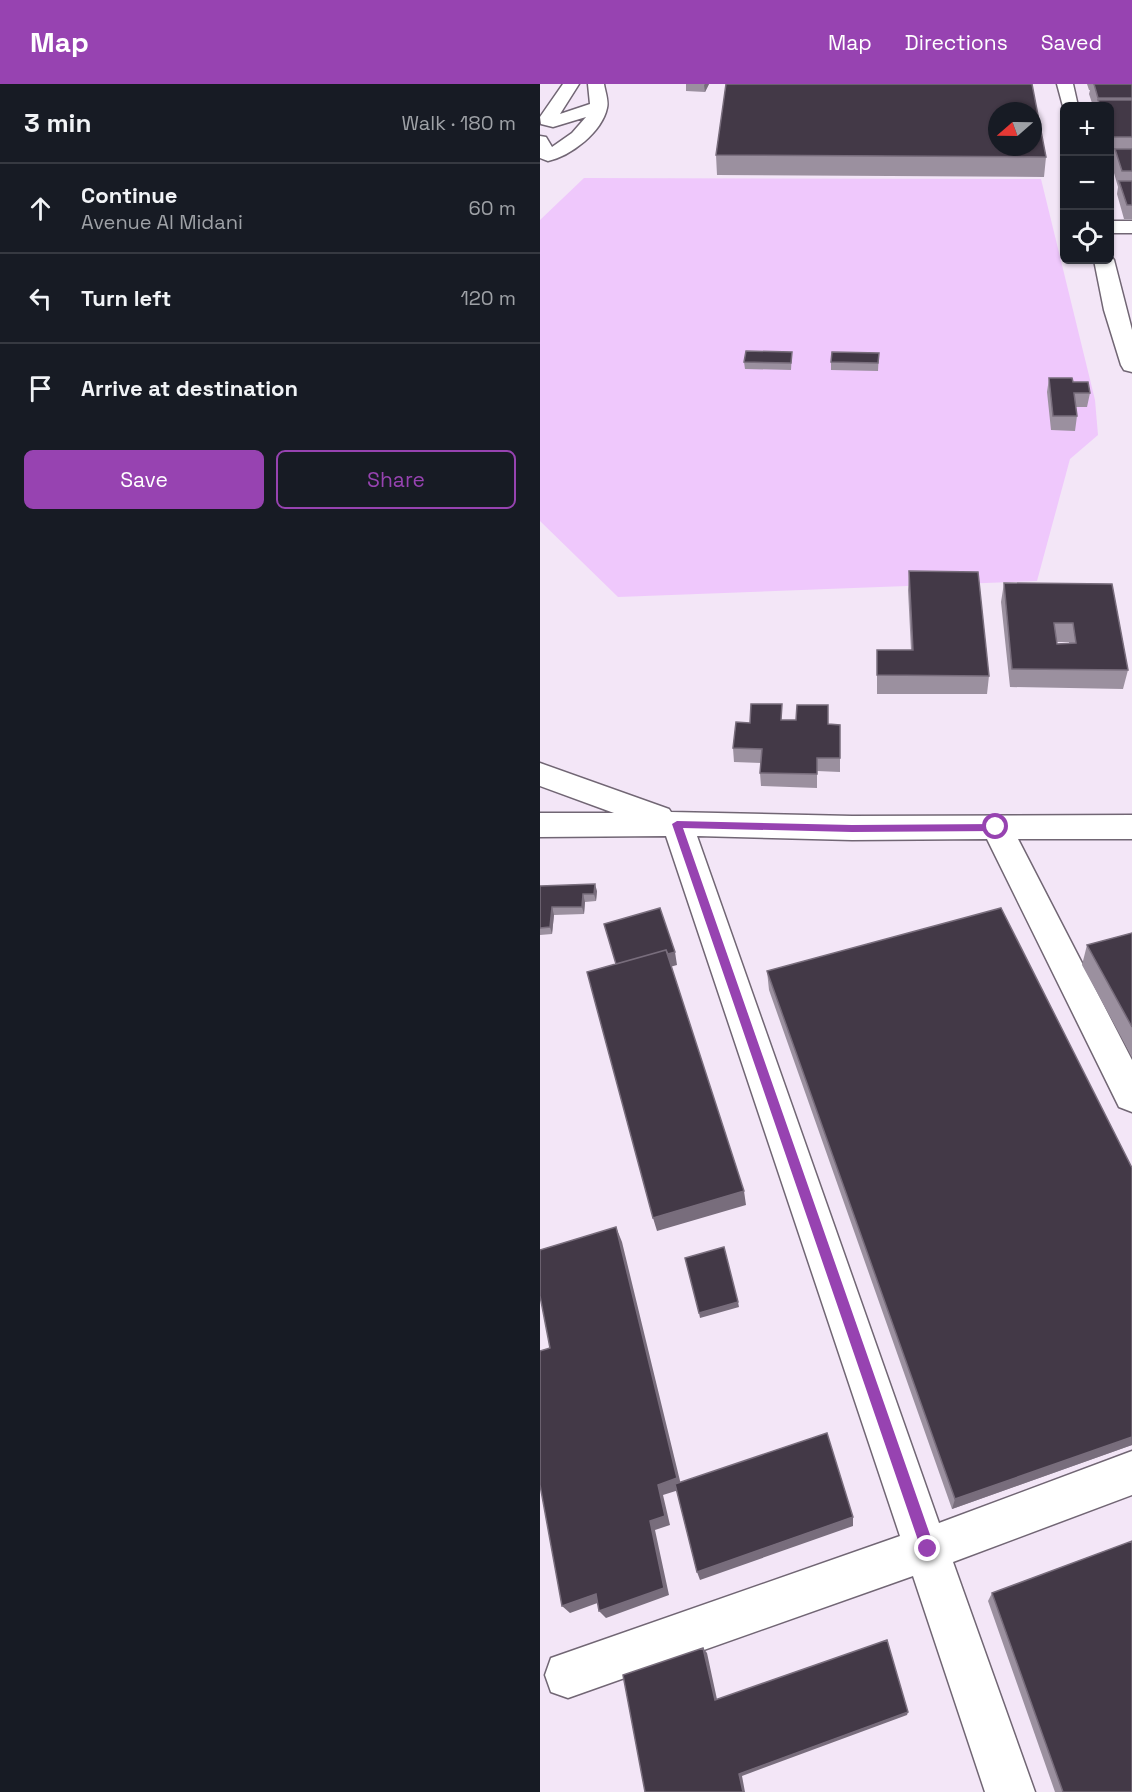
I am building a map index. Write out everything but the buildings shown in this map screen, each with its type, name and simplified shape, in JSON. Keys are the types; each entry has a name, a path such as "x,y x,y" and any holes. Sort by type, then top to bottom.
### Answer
{"street":[{"path":"546,120 571,84"},
{"path":"542,148 567,146 594,123 599,107 596,84"},
{"path":"1065,84 1069,102"},
{"path":"546,120 599,107"},
{"path":"542,148 559,130 557,124 546,120"},
{"path":"1114,158 1132,158"},
{"path":"1114,227 1132,227"},
{"path":"1106,264 1124,310 1132,365"},
{"path":"540,774 677,824"},
{"path":"677,824 1010,1792"},
{"path":"540,825 677,824 852,828 1132,827"},
{"path":"996,827 1132,1096"},
{"path":"568,1675 928,1549 1132,1473"}],"shaded area":[{"path":"584,178 1041,179 1095,400 1098,435 1070,459 1037,581 618,597 540,521 540,220"}],"route":[{"path":"928,1549 677,824 852,828 996,827"}]}
